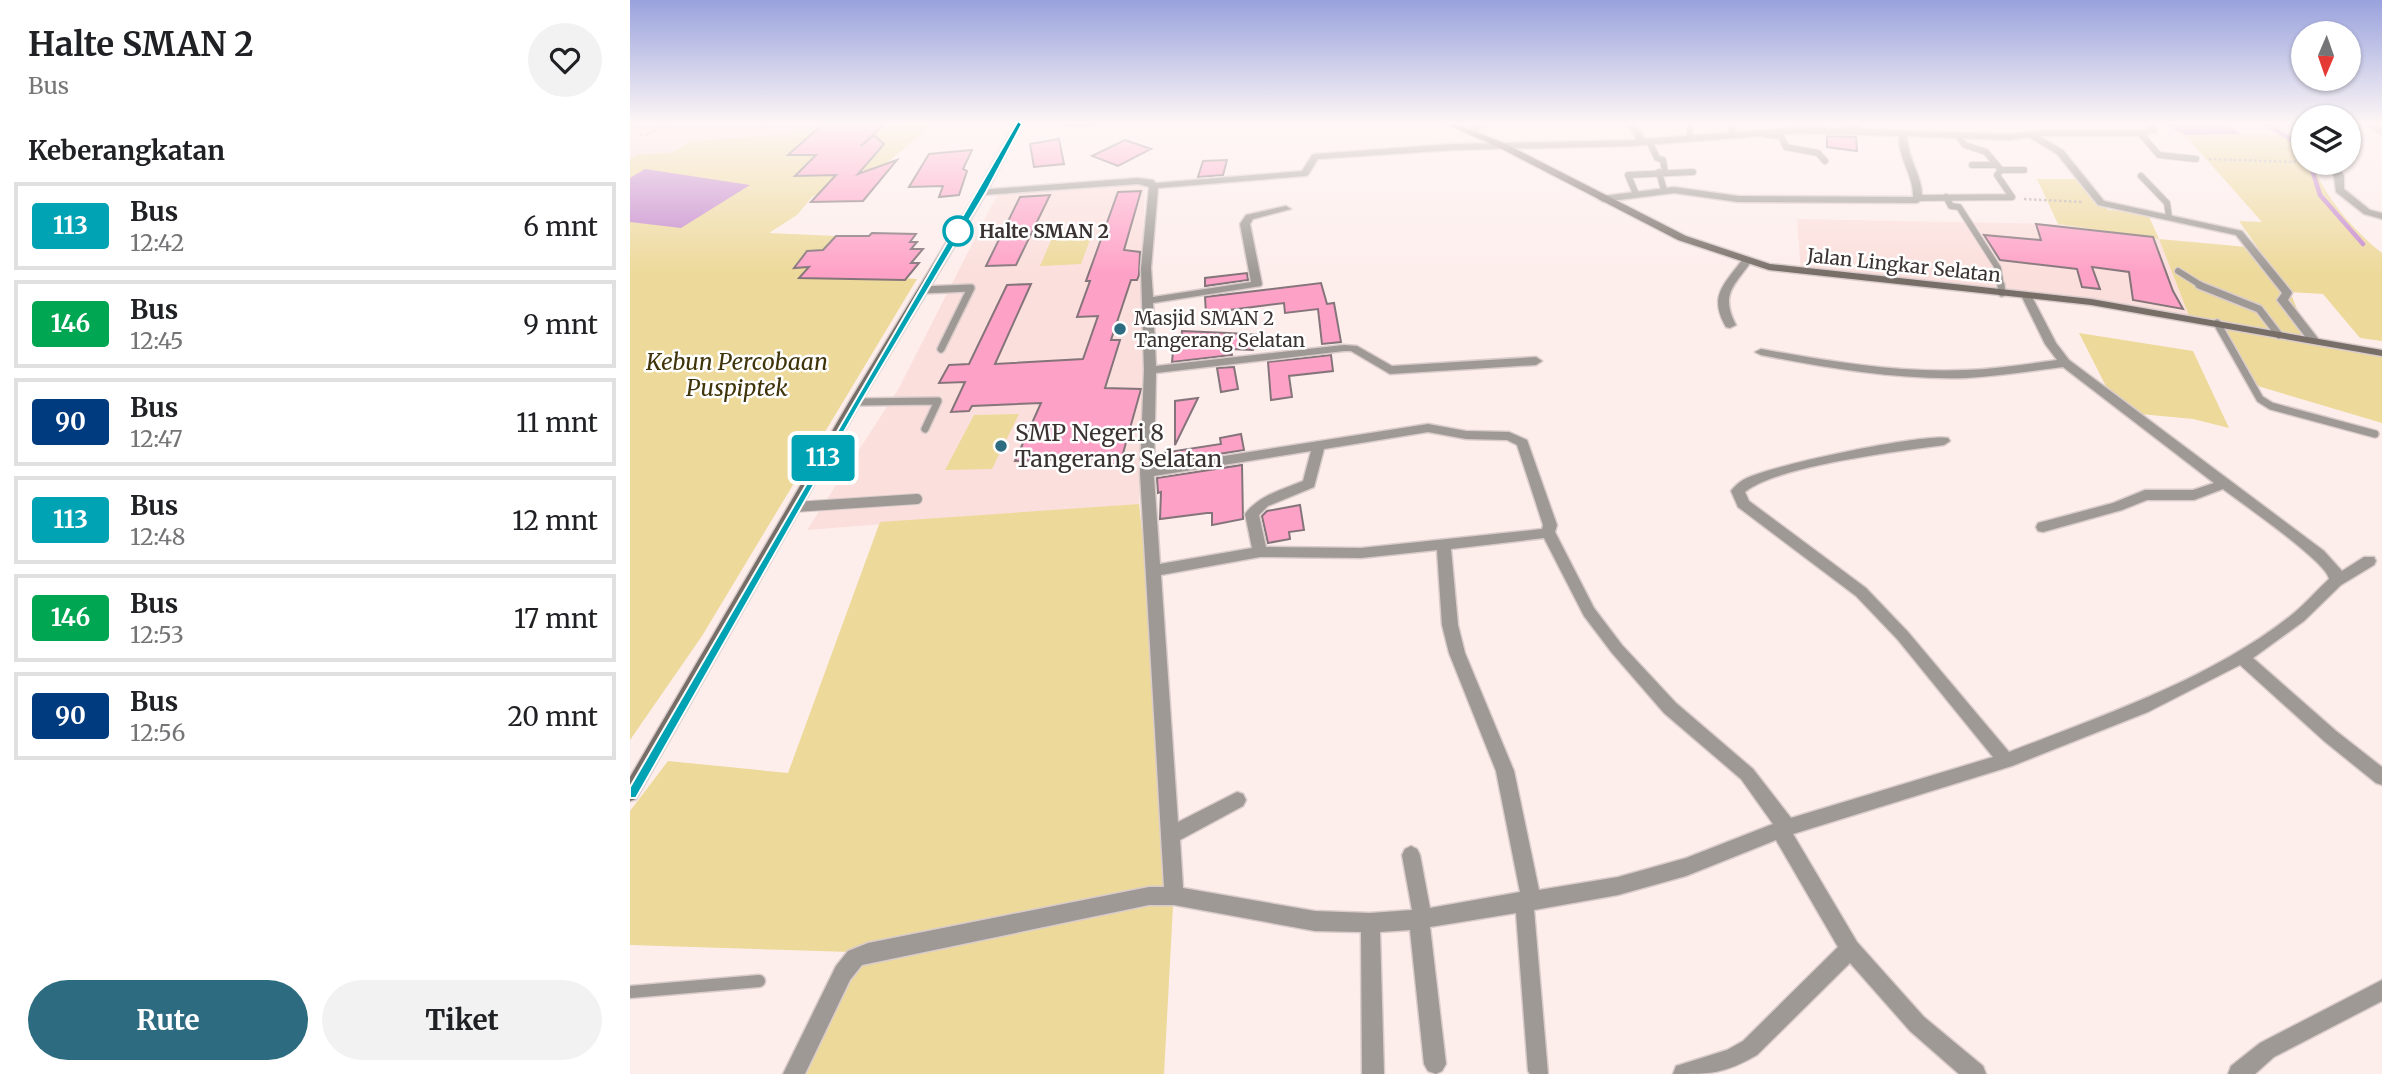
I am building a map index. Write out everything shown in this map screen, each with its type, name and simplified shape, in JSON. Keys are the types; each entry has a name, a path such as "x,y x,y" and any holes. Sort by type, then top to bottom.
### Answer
{"main road":[{"path":"630,793 855,402 991,174"},
{"name":"Jalan Lingkar Selatan","path":"1556,174 1682,238 1746,262 1784,270 2026,295 2217,323 2382,353"}],"street":[{"path":"982,192 1138,181 1150,182 1154,186 1292,174"},
{"path":"1603,199 1664,190 1697,191 1738,200 1919,198 1913,174"},
{"path":"2078,174 2101,203 2239,233 2249,249 2287,293 2283,300 2314,341"},
{"path":"2338,175 2339,190 2367,212 2382,216"},
{"path":"1154,186 1146,268 1150,370 1147,473 1174,896"},
{"path":"1147,301 1257,284 1245,224 1249,217 1286,209"},
{"path":"1730,325 1720,307 1720,299 1746,262"},
{"path":"2026,295 2051,344 2065,363 2319,555 2335,572 2336,582"},
{"path":"1150,370 1344,348 1353,348 1390,370 1536,361"},
{"path":"1761,352 1821,363 1938,373 1978,373 2065,363"},
{"path":"1147,473 1428,428 1517,438 1523,443 1550,525 1548,532 1588,612 1670,708 1747,775 1784,828 1850,949 1917,1024 1975,1074"},
{"path":"1944,441 1907,444 1799,466 1746,483 1738,491 1743,504 1861,592 1903,636 2006,761"},
{"path":"1260,552 1252,514 1263,503 1309,484 1319,444"},
{"path":"2043,527 2118,507 2146,495 2194,495 2224,484"},
{"path":"1153,571 1260,552 1361,553 1444,546 1548,532"},
{"path":"1444,546 1450,625 1457,653 1505,771 1528,900 1539,1071"},
{"path":"794,1074 843,973 855,958 1149,896 1174,896 1272,916 1370,923 1421,919 1618,886 1686,867 1784,828 2006,761 2142,707 2242,657 2299,617 2336,582 2369,561"},
{"path":"2242,657 2330,736 2382,777"},
{"path":"1170,836 1237,800"},
{"path":"1411,855 1421,919 1435,1064"},
{"path":"1370,923 1373,1074"},
{"path":"1684,1074 1732,1059 1750,1048 1850,949"},
{"path":"2239,1074 2267,1050 2382,990"}],"lane":[{"path":"1636,194 1628,175 1638,174"},
{"path":"1662,174 1664,190"},
{"path":"1997,174 2012,197"},
{"path":"2141,176 2167,203 2169,217"},
{"path":"1946,197 1951,206 1959,207 1998,268 2002,293"},
{"path":"1919,198 2012,197"},
{"path":"2178,271 2191,284 2234,295 2250,304 2273,321 2279,335"},
{"path":"922,290 971,288 941,349"},
{"path":"2217,323 2260,398 2271,406 2375,434"},
{"path":"855,402 937,401 939,404 925,429"},
{"path":"795,506 917,499"},
{"path":"630,992 759,981"}],"path":[{"path":"2012,197 2101,203"}],"shaded area":[{"path":"636,174 679,174 750,185 681,228 630,222 630,178"},
{"path":"1137,183 1145,186 1139,504 807,530 899,388 998,193"},
{"path":"1797,219 2058,224 2159,239 2191,321 2039,294 1801,271"}],"green space":[{"name":"Kebun Percobaan Puspiptek","path":"630,174 874,174 863,183 813,196 797,215 769,233 836,236 810,275 917,279 702,636 630,740"},
{"path":"2220,174 2317,175 2341,212 2382,253 2382,341 2360,338 2323,294 2290,292 2310,340 2382,351 2382,423 2251,384 2224,327 2191,321 2159,239 2258,248 2239,221 2262,222"},
{"path":"2037,179 2080,179 2108,210 2147,212 2159,239 2058,224"},
{"path":"1094,229 1081,264 1040,266 1055,231"},
{"path":"2079,333 2193,351 2229,428 2193,419 2119,412"},
{"path":"1019,414 992,469 945,470 974,415"},
{"path":"1139,504 1162,714 1173,906 1164,1074 790,1074 851,952 630,945 630,811 668,761 788,773 880,522"}],"building":[{"path":"797,174 885,174 863,201 811,202 836,175 795,176"},
{"path":"917,174 966,174 959,195 939,197 943,186 909,187"},
{"path":"1199,174 1223,174 1223,175 1198,177"},
{"path":"1141,191 1124,250 1140,252 1139,275 1137,280 1131,280 1111,340 1120,340 1105,388 1141,389 1120,464 1094,465 1096,458 1015,461 1041,403 972,406 969,411 951,412 965,382 939,383 949,365 969,364 1007,285 1031,284 995,364 1083,359 1098,316 1077,317 1090,281 1086,281 1118,192"},
{"path":"1050,195 1016,265 986,266 1020,197"},
{"path":"2036,224 2153,237 2173,291 2183,309 2133,300 2129,272 2092,267 2100,289 2082,287 2077,269 2000,260 1984,235 2041,240"},
{"path":"872,233 916,234 910,242 917,242 911,249 923,249 911,263 919,263 905,280 799,278 809,267 794,268 807,251 823,250 836,236 869,236"},
{"path":"1247,273 1248,280 1205,286 1205,278"},
{"path":"1321,283 1327,304 1334,303 1341,342 1322,344 1318,309 1285,313 1284,303 1206,313 1205,297"},
{"path":"1182,331 1260,335 1253,350 1230,349 1232,355 1172,362 1174,341 1181,340"},
{"path":"1331,355 1333,371 1289,376 1292,397 1271,400 1268,362"},
{"path":"1234,367 1238,389 1221,392 1217,368"},
{"path":"1198,398 1175,445 1175,401"},
{"path":"1241,434 1244,450 1162,463 1162,453 1221,444 1220,438"},
{"path":"1242,465 1243,519 1212,525 1212,513 1207,513 1160,519 1161,492 1158,493 1157,478"},
{"path":"1300,505 1304,530 1289,532 1290,539 1268,543 1262,516 1267,511"}],"waterway":[{"path":"2314,175 2320,195 2363,244"}],"bus line":[{"name":"113","path":"630,793 855,402 991,174"}],"place":[{"name":"Halte SMAN 2","path":"958,231"},
{"name":"Masjid SMAN 2 Tangerang Selatan","path":"1120,329"},
{"name":"SMP Negeri 8 Tangerang Selatan","path":"1001,446"}]}
